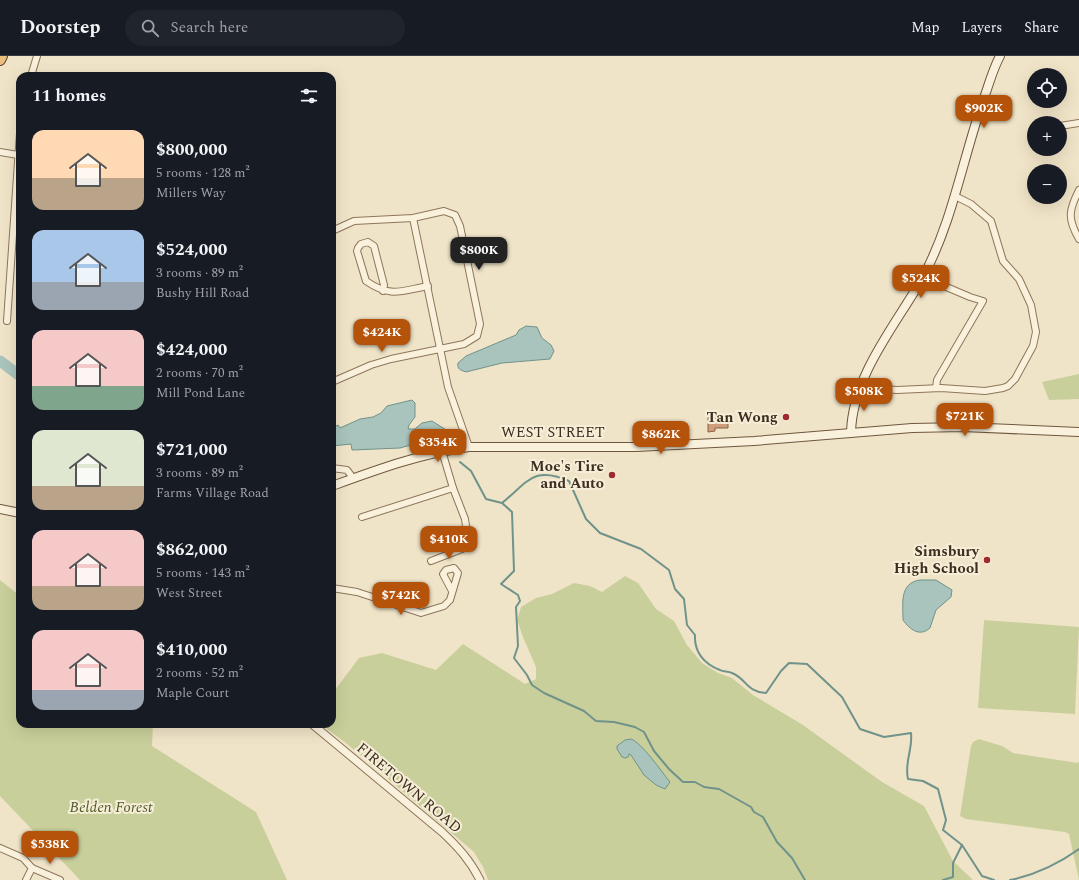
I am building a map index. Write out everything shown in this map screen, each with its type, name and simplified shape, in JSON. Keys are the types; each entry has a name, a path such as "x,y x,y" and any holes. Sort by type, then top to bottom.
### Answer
{"highway":[{"path":"0,60 2,56"}],"main road":[{"path":"851,432 852,418 861,384 866,372 923,277 939,242 955,196 978,114 1000,56"},
{"name":"WEST STREET","path":"336,484 442,451 469,447 636,447 754,441 879,429 963,427 1079,432"},
{"path":"0,509 16,512"}],"street":[{"path":"32,72 37,56"},
{"path":"1067,125 1079,124"},
{"path":"0,152 16,155"},
{"path":"7,321 16,185"},
{"path":"1079,190 1070,207 1070,218 1079,239"},
{"path":"861,384 871,388 897,390 936,388 985,390 1008,386 1014,379 1033,346 1036,332 1031,305 1019,279 1003,261 991,221 971,204 955,196"},
{"path":"336,229 354,221 413,218 444,211 455,215 460,226 480,324 480,330 472,340 440,349 391,359 336,380"},
{"path":"413,218 448,387 469,447"},
{"path":"383,291 384,285 373,243 365,242 358,248 363,276 366,281 383,291 395,292 428,286"},
{"path":"923,277 983,301 937,380 936,388"},
{"path":"431,561 462,549 468,540 465,519 453,488 442,451"},
{"path":"336,469 347,470 353,478"},
{"path":"362,517 453,488"},
{"path":"336,589 357,592 421,613 444,606 450,600 452,591"},
{"name":"FIRETOWN ROAD","path":"317,728 461,849 472,864 480,880"},
{"path":"0,848 23,858 32,868 60,880"},
{"path":"26,880 32,868"}],"green space":[{"path":"1079,374 1079,399 1049,400 1042,382"},
{"path":"625,576 638,583 656,609 674,621 687,645 702,663 718,673 732,678 753,695 803,725 882,782 924,806 953,861 973,880 488,880 483,867 474,852 346,743 327,729 336,728 336,689 359,658 382,653 436,670 463,644 525,684 536,679 536,667 517,620 521,607 536,598 552,594 574,583 590,586 602,592"},
{"name":"Belden Forest","path":"0,580 16,593 16,728 153,728 152,746 256,812 287,880 80,880 0,796"},
{"path":"984,620 1079,627 1075,714 978,708"},
{"path":"979,739 1002,746 1013,753 1078,763 1079,761 1079,880 1069,834 1065,832 966,819 960,816 971,746 973,742"}],"water":[{"path":"526,326 537,327 542,338 551,345 554,351 550,359 502,363 466,372 459,368 458,363 466,356 516,335 519,330"},
{"path":"412,400 415,403 415,417 408,429 415,429 422,423 432,421 451,433 452,438 440,442 432,439 400,448 352,450 351,444 336,446 336,426 338,425 340,428 360,419 373,417 381,413 387,406"},
{"path":"920,580 936,580 952,590 951,597 936,610 930,628 923,632 915,631 903,620 903,601 905,590 908,585"},
{"path":"631,739 646,751 670,782 665,789 656,785 644,775 631,755 629,754 628,757 625,758 622,757 617,749 617,746 625,740"}],"building":[{"path":"708,415 715,415 715,418 728,417 728,428 715,428 715,431 708,432"}],"waterway":[{"path":"0,361 16,373"},
{"path":"460,462 471,471 486,499 502,503 531,478 547,475 569,481 586,519 600,533 641,549 669,570 675,589 684,599 687,625 695,635 698,652 709,664 721,671 732,673 750,688 766,693 781,671 789,663 807,664 842,697 860,729 884,737 911,733 911,745 907,767 908,779 923,781 938,789 946,820 943,830 962,845 982,876 994,880"},
{"path":"502,503 512,512 514,571 501,584 518,595 520,601 516,607 518,646 514,658 527,675 532,685 544,693 584,711 596,721 614,722 635,727 644,732 654,751 669,769 683,782 695,782 704,787 719,789 751,807 754,812 763,817 777,842 792,858 805,880"},
{"path":"943,880 953,877 953,863 962,845"},
{"path":"1010,880 1046,868 1079,849"}],"place":[{"name":"Tan Wong","path":"786,417"},
{"name":"Moe's Tire and Auto","path":"612,475"},
{"name":"Simsbury High School","path":"987,560"}]}
